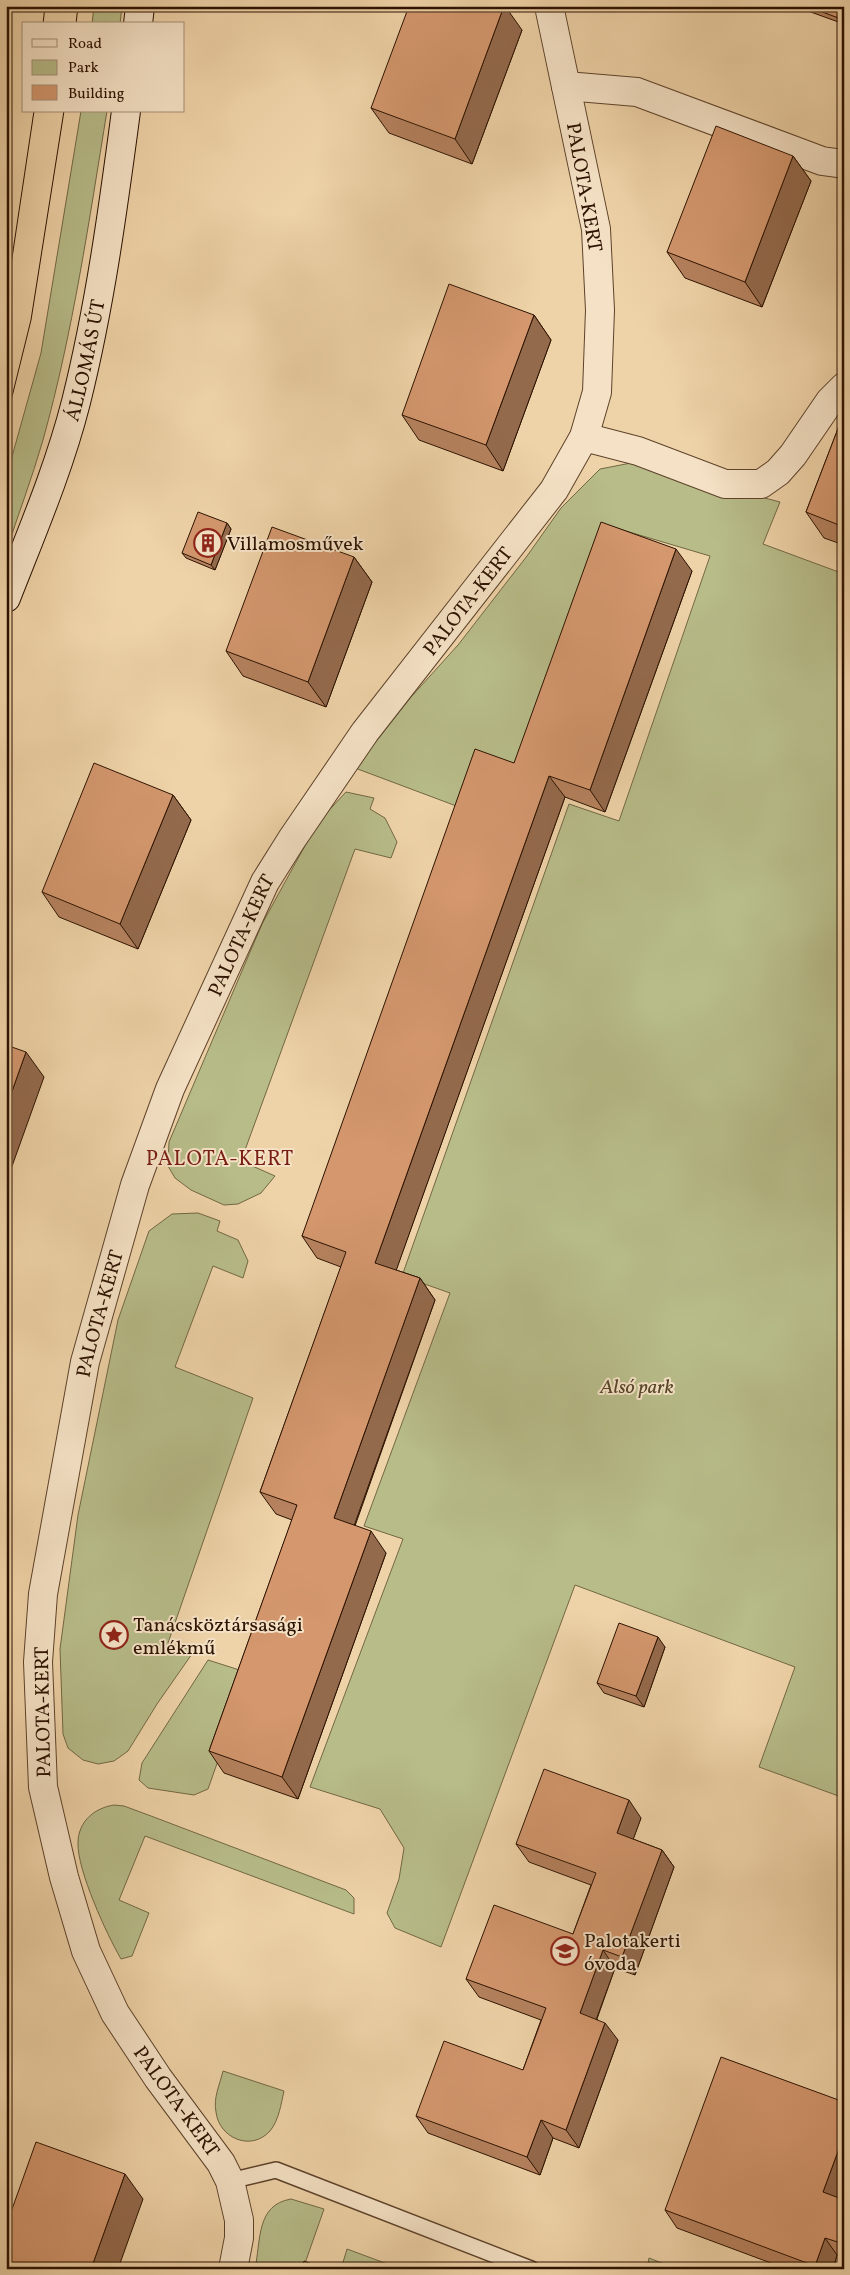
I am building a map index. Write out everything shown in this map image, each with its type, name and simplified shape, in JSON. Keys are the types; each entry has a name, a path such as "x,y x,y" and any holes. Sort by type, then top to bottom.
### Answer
{"street":[{"path":"138,22 140,6"},
{"name":"PALOTA-KERT","path":"233,2269 240,2238 239,2220 230,2181 221,2163 158,2078 115,2013 86,1951 64,1877 43,1787 38,1662 43,1594 85,1362 135,1185 167,1098 265,882 365,732 554,490 584,437 597,392 600,310 596,238 549,6"},
{"path":"566,86 637,92 822,161 844,164"},
{"name":"ÁLLOMÁS ÚT","path":"6,598 57,464 76,404 106,257 126,112"},
{"path":"584,437 638,451 724,484 761,484 778,472 793,455 830,401 844,387"}],"lane":[{"path":"230,2181 276,2170 531,2269"}],"green space":[{"path":"94,6 122,6 120,22 92,22"},
{"path":"81,112 107,112 72,317 54,399 39,454 6,552 6,478 41,353"},
{"name":"Alsó park","path":"631,463 780,502 763,544 844,574 844,1798 759,1767 795,1667 575,1585 441,1947 395,1928 387,1913 399,1879 404,1848 380,1809 310,1787 403,1539 364,1526 450,1293 402,1276 569,804 619,821 710,556 609,526 535,769 459,807 355,768 411,697 458,645 527,556 561,508 600,469"},
{"path":"346,792 374,798 370,809 385,818 397,842 391,858 355,849 241,1161 275,1176 261,1193 238,1204 224,1205 191,1190 175,1178 168,1166 169,1142 262,924 318,822"},
{"path":"198,1213 220,1221 217,1231 238,1240 248,1261 243,1278 213,1266 175,1367 253,1398 168,1643 194,1651 157,1704 128,1751 114,1761 98,1764 83,1760 68,1748 63,1734 60,1649 78,1515 118,1320 149,1231 172,1214"},
{"path":"208,1660 249,1673 208,1789 194,1795 148,1788 139,1780 142,1763"},
{"path":"114,1805 124,1806 346,1890 354,1898 354,1914 145,1836 119,1900 149,1913 132,1956 121,1959 108,1935 87,1885 79,1855 78,1843 81,1829 89,1817 100,1809"},
{"path":"223,2071 284,2091 276,2122 270,2131 262,2137 254,2141 237,2139 229,2135 218,2121 215,2102"},
{"path":"291,2199 324,2209 303,2269 255,2269 262,2225 266,2216 271,2208"},
{"path":"347,2249 401,2269 341,2269"},
{"path":"649,2258 677,2269 647,2269"}],"building":[{"path":"409,6 504,6 455,139 371,108"},
{"path":"806,6 844,6 844,20"},
{"path":"716,126 793,156 745,282 667,252"},
{"path":"449,284 534,315 486,445 402,415"},
{"path":"844,413 844,527 806,512"},
{"name":"Villamosművek","path":"198,512 227,523 211,565 182,553"},
{"path":"601,522 676,549 590,790 549,776 375,1263 420,1278 334,1518 371,1531 282,1777 209,1751 297,1505 260,1492 346,1252 302,1236 475,749 514,763"},
{"path":"272,527 354,557 308,682 226,651"},
{"path":"94,763 173,795 120,924 42,892"},
{"path":"6,1045 26,1052 6,1108"},
{"path":"619,1623 658,1637 636,1696 597,1683"},
{"path":"544,1769 629,1800 617,1833 662,1850 622,1957 603,1950 580,2013 605,2023 566,2130 541,2120 527,2157 416,2116 444,2041 523,2070 546,2008 466,1979 494,1905 573,1934 596,1873 516,1844"},
{"path":"721,2057 844,2102 844,2135 823,2192 844,2202 844,2244 825,2238 815,2266 665,2210"},
{"path":"36,2142 125,2174 91,2269 6,2269 6,2226"},
{"path":"304,2261 325,2269 301,2269"}],"tram line":[{"path":"43,22 45,6"},
{"path":"76,22 78,6"},
{"path":"6,298 34,112"},
{"path":"6,421 31,320 64,112"}],"place":[{"name":"Villamosművek","path":"208,543"},
{"name":"Tanácsköztársasági emlékmű","path":"114,1635"},
{"name":"Palotakerti óvoda","path":"565,1951"}],"district":[{"name":"PALOTA-KERT","path":"220,1158"}]}
